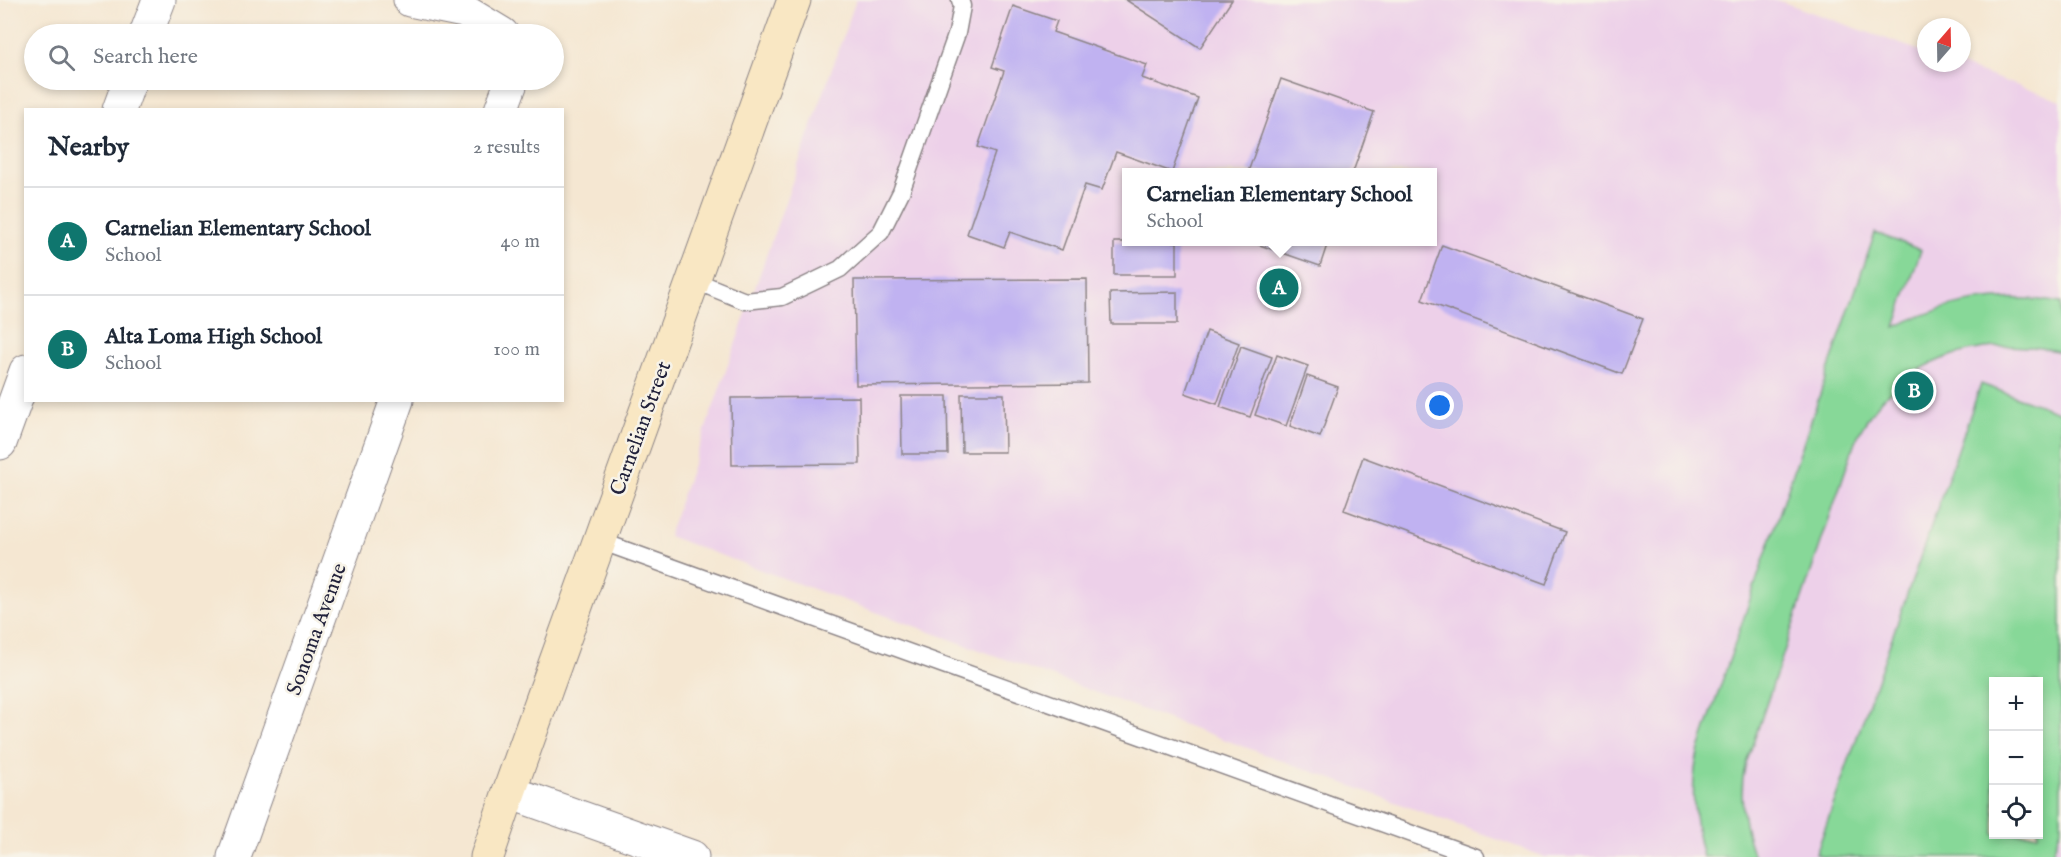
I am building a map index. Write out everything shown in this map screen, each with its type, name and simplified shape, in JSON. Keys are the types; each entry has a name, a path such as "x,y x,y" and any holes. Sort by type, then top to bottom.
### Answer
{"main road":[{"name":"Carnelian Street","path":"487,857 794,0"}],"street":[{"path":"150,24 159,0"},
{"path":"410,0 464,12 485,24"},
{"path":"120,108 126,90"},
{"path":"502,108 508,90"},
{"path":"0,442 24,376"},
{"name":"Sonoma Avenue","path":"234,857 396,402"},
{"path":"509,792 692,857"}],"lane":[{"path":"693,280 745,301 782,297 840,269 881,232 901,192 957,33 962,6 960,0"},
{"path":"600,542 1476,857"}],"shaded area":[{"path":"856,0 1777,0 1917,50 1917,72 1971,72 1971,69 2061,101 2061,857 1545,857 668,536"}],"green space":[{"path":"1875,233 1921,250 1895,327 1936,311 1976,301 2017,298 2061,303 2061,352 2030,347 1999,347 1969,351 1941,360 1914,373 1891,391 1871,414 1855,442 1745,767 1742,790 1743,812 1754,857 1703,857 1697,830 1693,790 1699,749"},
{"path":"1981,384 2061,413 2061,829 2051,857 1823,857 1816,854"}],"building":[{"path":"1126,0 1232,0 1200,48"},
{"path":"1013,6 1057,21 1053,32 1147,65 1142,78 1198,98 1173,168 1161,168 1116,152 1102,190 1085,185 1062,250 1010,232 1004,247 967,234 995,153 978,147 1004,71 992,67"},
{"path":"1281,79 1374,112 1354,168 1249,168"},
{"path":"1114,242 1122,242 1122,246 1177,246 1177,275 1114,275"},
{"path":"1442,245 1643,319 1622,374 1422,300"},
{"path":"1262,246 1327,246 1320,266"},
{"path":"1087,279 1088,383 856,385 854,280"},
{"path":"1177,292 1177,324 1111,324 1110,293"},
{"path":"1207,331 1239,343 1217,404 1185,393"},
{"path":"1241,346 1272,357 1250,417 1220,407"},
{"path":"1277,355 1308,366 1286,426 1255,415"},
{"path":"1307,376 1338,387 1320,437 1290,426"},
{"path":"961,394 1004,394 1005,452 962,452"},
{"path":"901,396 947,396 948,454 902,454"},
{"path":"859,397 860,464 732,465 731,398"},
{"path":"1363,457 1565,532 1546,584 1344,510"}],"place":[{"name":"Carnelian Elementary School","path":"1279,288"},
{"name":"Alta Loma High School","path":"1914,391"}]}
